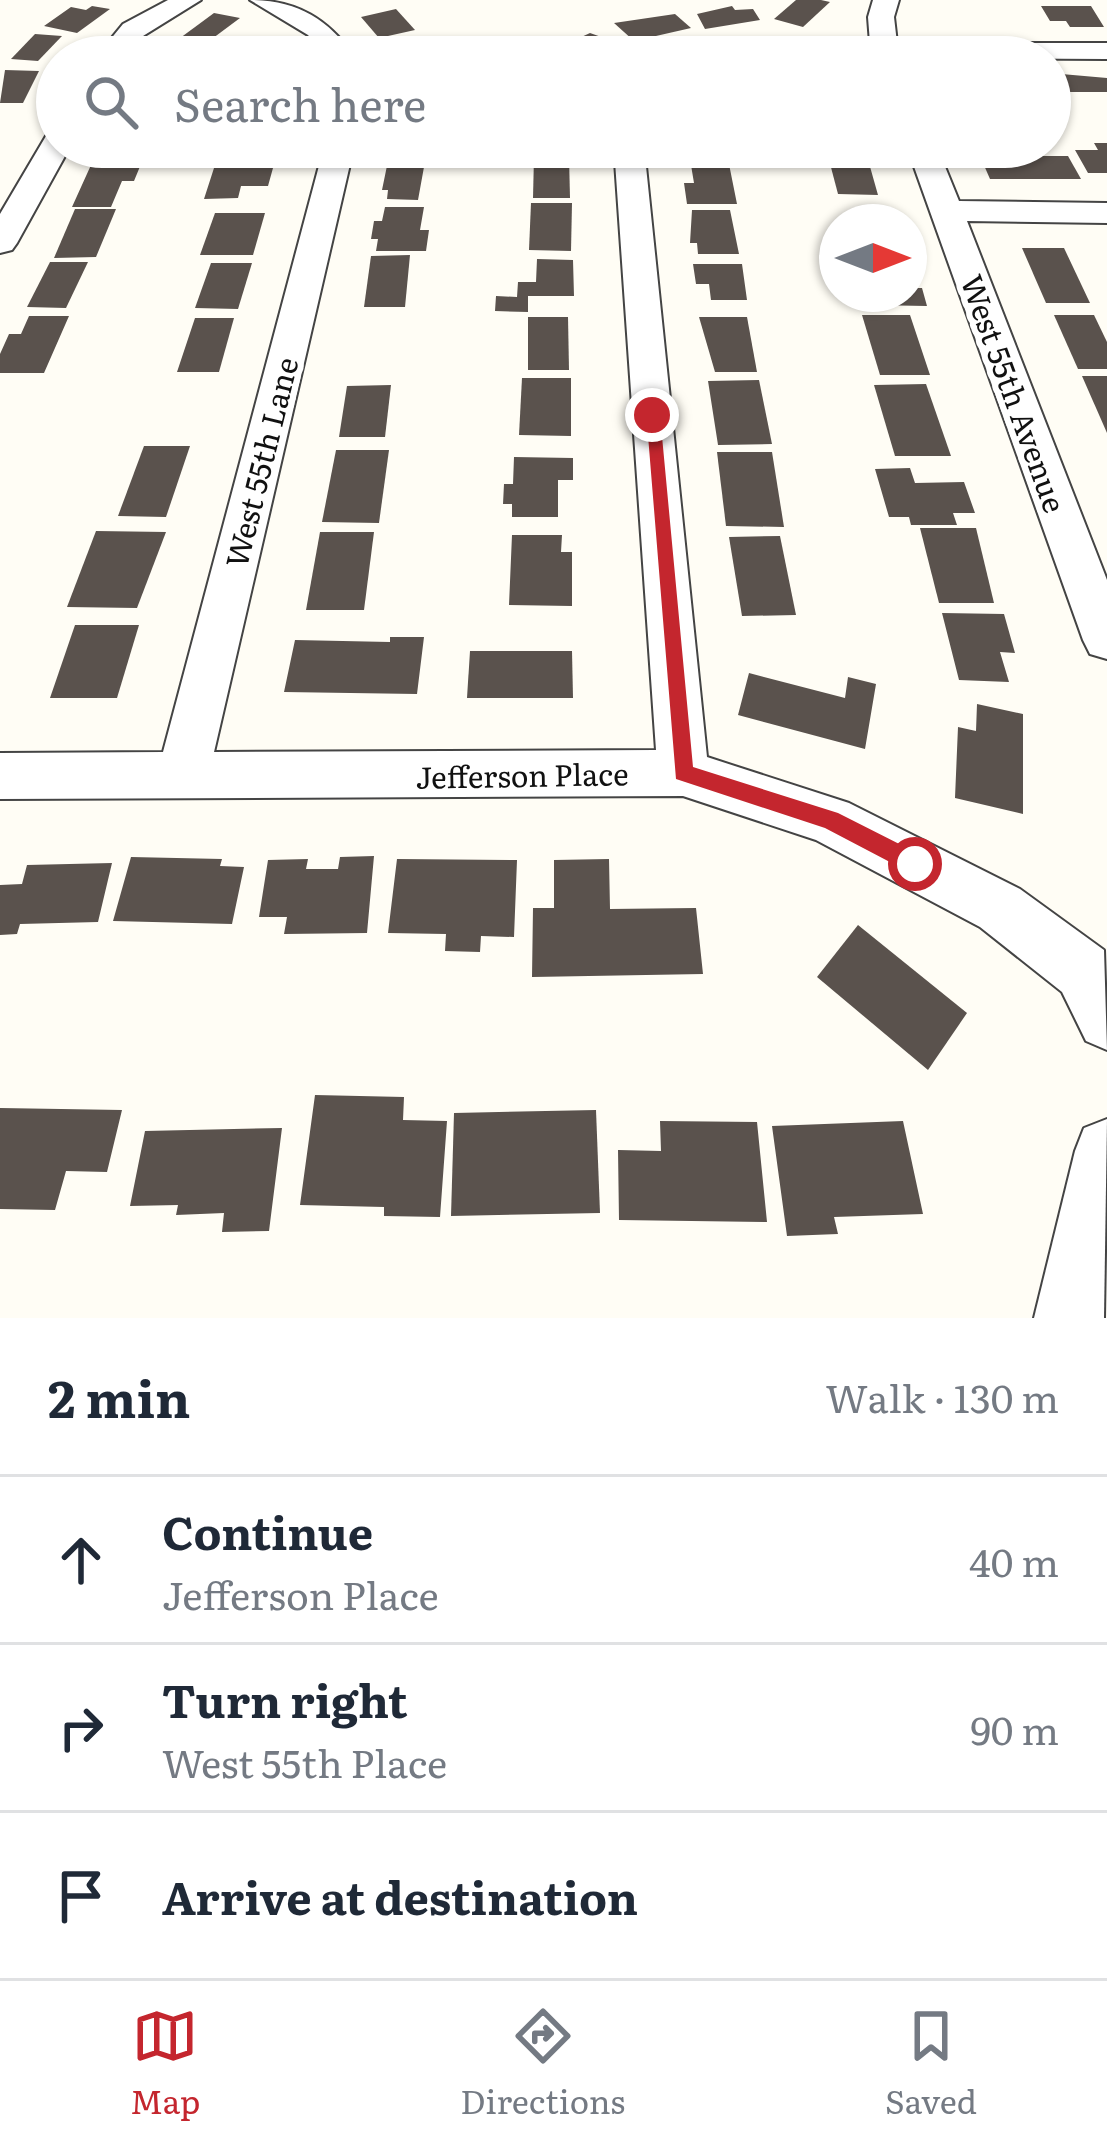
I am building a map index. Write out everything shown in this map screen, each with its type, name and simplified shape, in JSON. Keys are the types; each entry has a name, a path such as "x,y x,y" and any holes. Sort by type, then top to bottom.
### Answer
{"street":[{"path":"128,36 188,0"},
{"path":"263,0 324,36"},
{"path":"882,36 880,17 886,0"},
{"path":"1071,52 1107,51"},
{"path":"0,243 43,168"},
{"name":"West 55th Lane","path":"182,778 334,168"},
{"path":"630,168 683,773"},
{"name":"West 55th Avenue","path":"930,168 1107,640"},
{"path":"947,211 1107,212"},
{"name":"Jefferson Place","path":"0,776 683,773 830,820 1000,908 1084,971 1107,1020"},
{"path":"1069,1318 1107,1151"}],"building":[{"path":"796,0 830,2 803,27 774,19"},
{"path":"92,6 110,9 77,33 44,26 71,7 86,10"},
{"path":"732,6 753,9 760,20 705,29 697,14"},
{"path":"1041,6 1091,6 1104,27 1070,27 1066,21 1050,21"},
{"path":"396,9 415,30 377,36 361,17"},
{"path":"214,13 240,18 216,36 183,36"},
{"path":"675,14 691,28 628,36 614,23"},
{"path":"35,34 62,36 36,36 36,61 11,59"},
{"path":"5,70 36,71 23,103 0,103"},
{"path":"1071,75 1107,78 1107,92 1071,92"},
{"path":"1094,143 1107,143 1107,173 1088,173 1075,150 1098,150"},
{"path":"1071,161 1081,179 990,179 985,168 1071,168"},
{"path":"90,168 139,168 134,181 122,181 111,207 72,207"},
{"path":"214,168 273,168 268,186 241,186 238,198 204,199"},
{"path":"387,168 424,168 418,200 387,199 388,190 382,190"},
{"path":"534,168 569,168 570,198 533,198"},
{"path":"692,168 730,168 737,204 687,204 684,183 694,183"},
{"path":"831,168 870,168 878,195 838,194"},
{"path":"531,203 572,203 571,251 529,250"},
{"path":"385,207 424,207 420,230 429,230 426,251 376,251 378,239 371,239 374,221 382,221"},
{"path":"75,209 116,209 96,257 54,258"},
{"path":"692,210 730,210 739,254 698,254 697,243 690,243"},
{"path":"215,213 265,213 253,255 200,255"},
{"path":"1022,248 1064,248 1090,303 1046,303"},
{"path":"410,255 405,307 364,307 371,256"},
{"path":"537,259 573,260 574,296 528,296 528,312 495,311 496,296 517,297 518,282 536,282"},
{"path":"50,262 88,262 66,308 27,307"},
{"path":"211,263 252,263 238,309 195,308"},
{"path":"693,264 742,264 747,300 711,300 709,284 696,284"},
{"path":"862,315 910,315 930,375 880,375"},
{"path":"1054,315 1094,315 1107,342 1107,369 1078,369"},
{"path":"29,316 69,316 44,373 0,373 0,354 9,334 21,334"},
{"path":"528,317 568,317 569,370 528,370"},
{"path":"699,317 747,317 757,372 715,372"},
{"path":"195,318 234,318 219,372 177,372"},
{"path":"1082,376 1107,376 1107,433"},
{"path":"522,378 571,378 571,436 519,435"},
{"path":"759,380 772,444 718,445 708,381"},
{"path":"926,384 951,456 895,456 874,385"},
{"path":"391,385 385,437 339,437 347,386"},
{"path":"144,446 190,446 166,517 118,516"},
{"path":"336,450 389,450 379,523 322,522"},
{"path":"717,452 772,452 784,527 726,526"},
{"path":"514,457 573,458 573,480 558,480 558,517 512,517 512,504 503,504 504,484 513,484"},
{"path":"910,468 915,483 964,482 975,513 953,513 957,525 911,525 909,517 889,517 875,469"},
{"path":"920,528 976,528 994,603 939,603"},
{"path":"96,531 166,532 137,608 67,607"},
{"path":"320,532 374,532 364,610 306,610"},
{"path":"512,535 562,535 561,552 572,552 572,606 509,605"},
{"path":"780,536 796,615 742,616 729,537"},
{"path":"942,613 1004,614 1015,653 1000,652 1009,682 959,680"},
{"path":"75,625 139,625 117,698 50,698"},
{"path":"390,637 424,637 417,694 284,692 295,640 390,642"},
{"path":"470,651 572,651 573,698 467,698"},
{"path":"749,673 845,698 848,677 876,684 865,749 738,715"},
{"path":"977,704 1023,714 1023,814 955,798 958,727 976,731"},
{"path":"374,856 367,933 284,934 287,917 259,917 268,860 308,859 306,869 338,869 340,857"},
{"path":"131,857 222,859 220,866 244,867 232,924 113,921"},
{"path":"397,859 517,860 514,937 481,936 480,952 445,951 446,934 388,933"},
{"path":"609,859 610,909 696,908 703,974 532,977 533,908 554,908 554,860"},
{"path":"112,863 98,922 20,924 17,934 0,935 0,885 22,884 27,865"},
{"path":"858,925 967,1013 928,1070 817,977"},
{"path":"315,1095 404,1097 403,1120 447,1121 440,1217 384,1216 384,1207 300,1205"},
{"path":"0,1108 122,1110 107,1172 66,1171 55,1210 0,1209"},
{"path":"596,1110 600,1213 451,1216 454,1113"},
{"path":"660,1121 757,1122 767,1222 619,1220 618,1150 661,1151"},
{"path":"903,1121 923,1214 834,1217 838,1234 787,1236 772,1126"},
{"path":"282,1128 269,1231 222,1232 224,1213 176,1215 178,1205 130,1206 145,1131"}],"route":[{"path":"652,415 683,773 830,820 915,864"}]}
